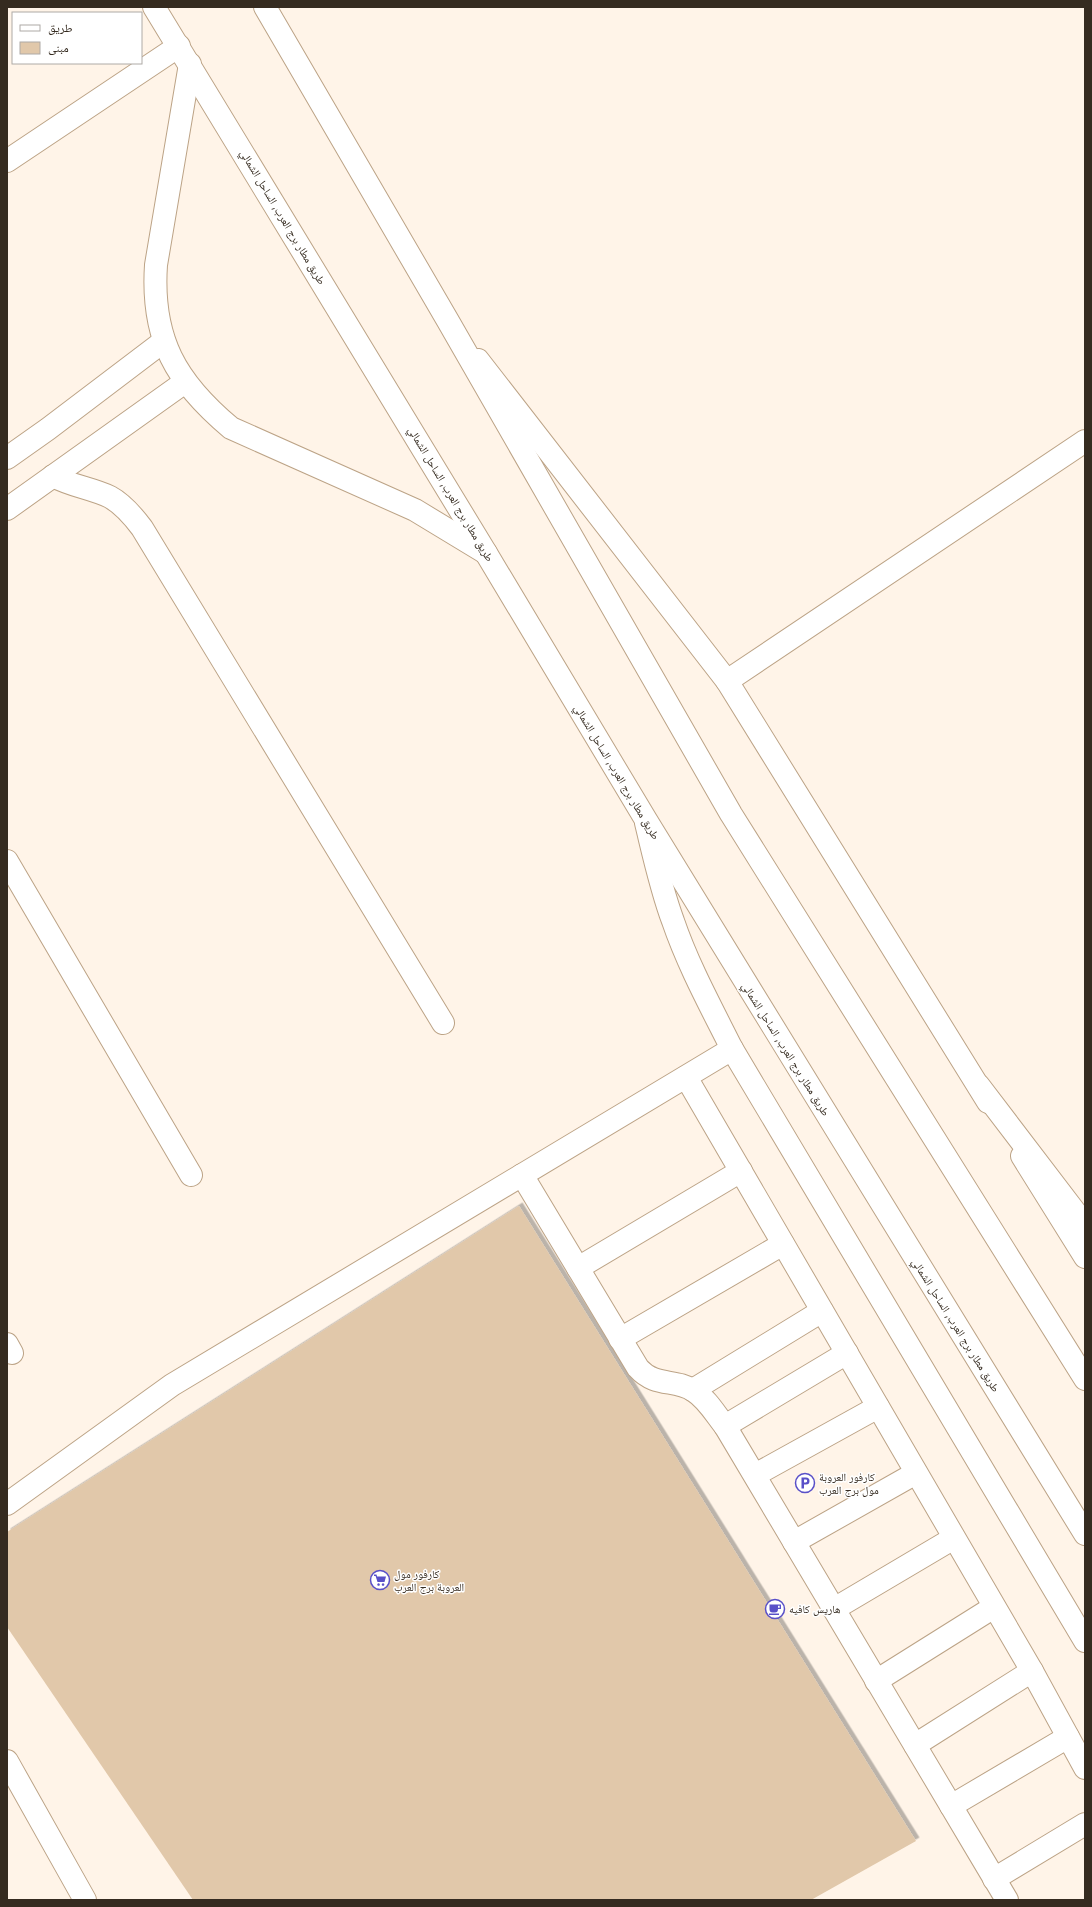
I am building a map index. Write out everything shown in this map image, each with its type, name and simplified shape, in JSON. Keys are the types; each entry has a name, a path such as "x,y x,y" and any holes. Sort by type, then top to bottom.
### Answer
{"main road":[{"name":"طريق مطار برج العرب, الساحل الشمالي","path":"154,7 486,553 646,820 1085,1534"},
{"path":"265,7 448,321 731,814 1085,1379"},
{"path":"7,161 184,55"},
{"path":"184,55 154,290 157,313 164,341 185,382 206,407 231,428 416,510 486,553"},
{"path":"448,321 727,681 1085,1257"},
{"path":"7,458 48,429 164,341"},
{"path":"10,502 53,476 185,382"},
{"path":"727,681 1085,441"},
{"path":"53,476 74,486 110,497 122,506 142,528 443,1023"},
{"path":"646,820 657,871 673,921 692,969 732,1049 1085,1641"},
{"path":"7,861 191,1175"},
{"path":"7,1504 172,1385 732,1049"},
{"path":"686,1077 1032,1671 1085,1768"},
{"path":"979,1086 1085,1225"},
{"path":"578,1268 741,1171"},
{"path":"522,1175 638,1368 644,1375 653,1380 693,1390 701,1397 725,1426 1007,1900"},
{"path":"620,1339 783,1244"},
{"path":"693,1390 822,1311"},
{"path":"725,1426 846,1354"},
{"path":"755,1475 878,1407"},
{"path":"794,1542 916,1473"},
{"path":"834,1609 954,1538"},
{"path":"876,1680 994,1607"},
{"path":"915,1745 1032,1671"},
{"path":"951,1806 1068,1737"},
{"path":"7,1761 85,1900"},
{"path":"994,1879 1085,1824"}],"building":[{"name":"كارفور مول العروبة برج العرب","path":"519,1206 916,1841 811,1900 193,1900 7,1627 7,1532"}],"place":[{"name":"كارفور العروبة مول برج العرب","path":"805,1483"},
{"name":"كارفور مول العروبة برج العرب","path":"380,1580"},
{"name":"هاريس كافيه","path":"775,1609"}]}
